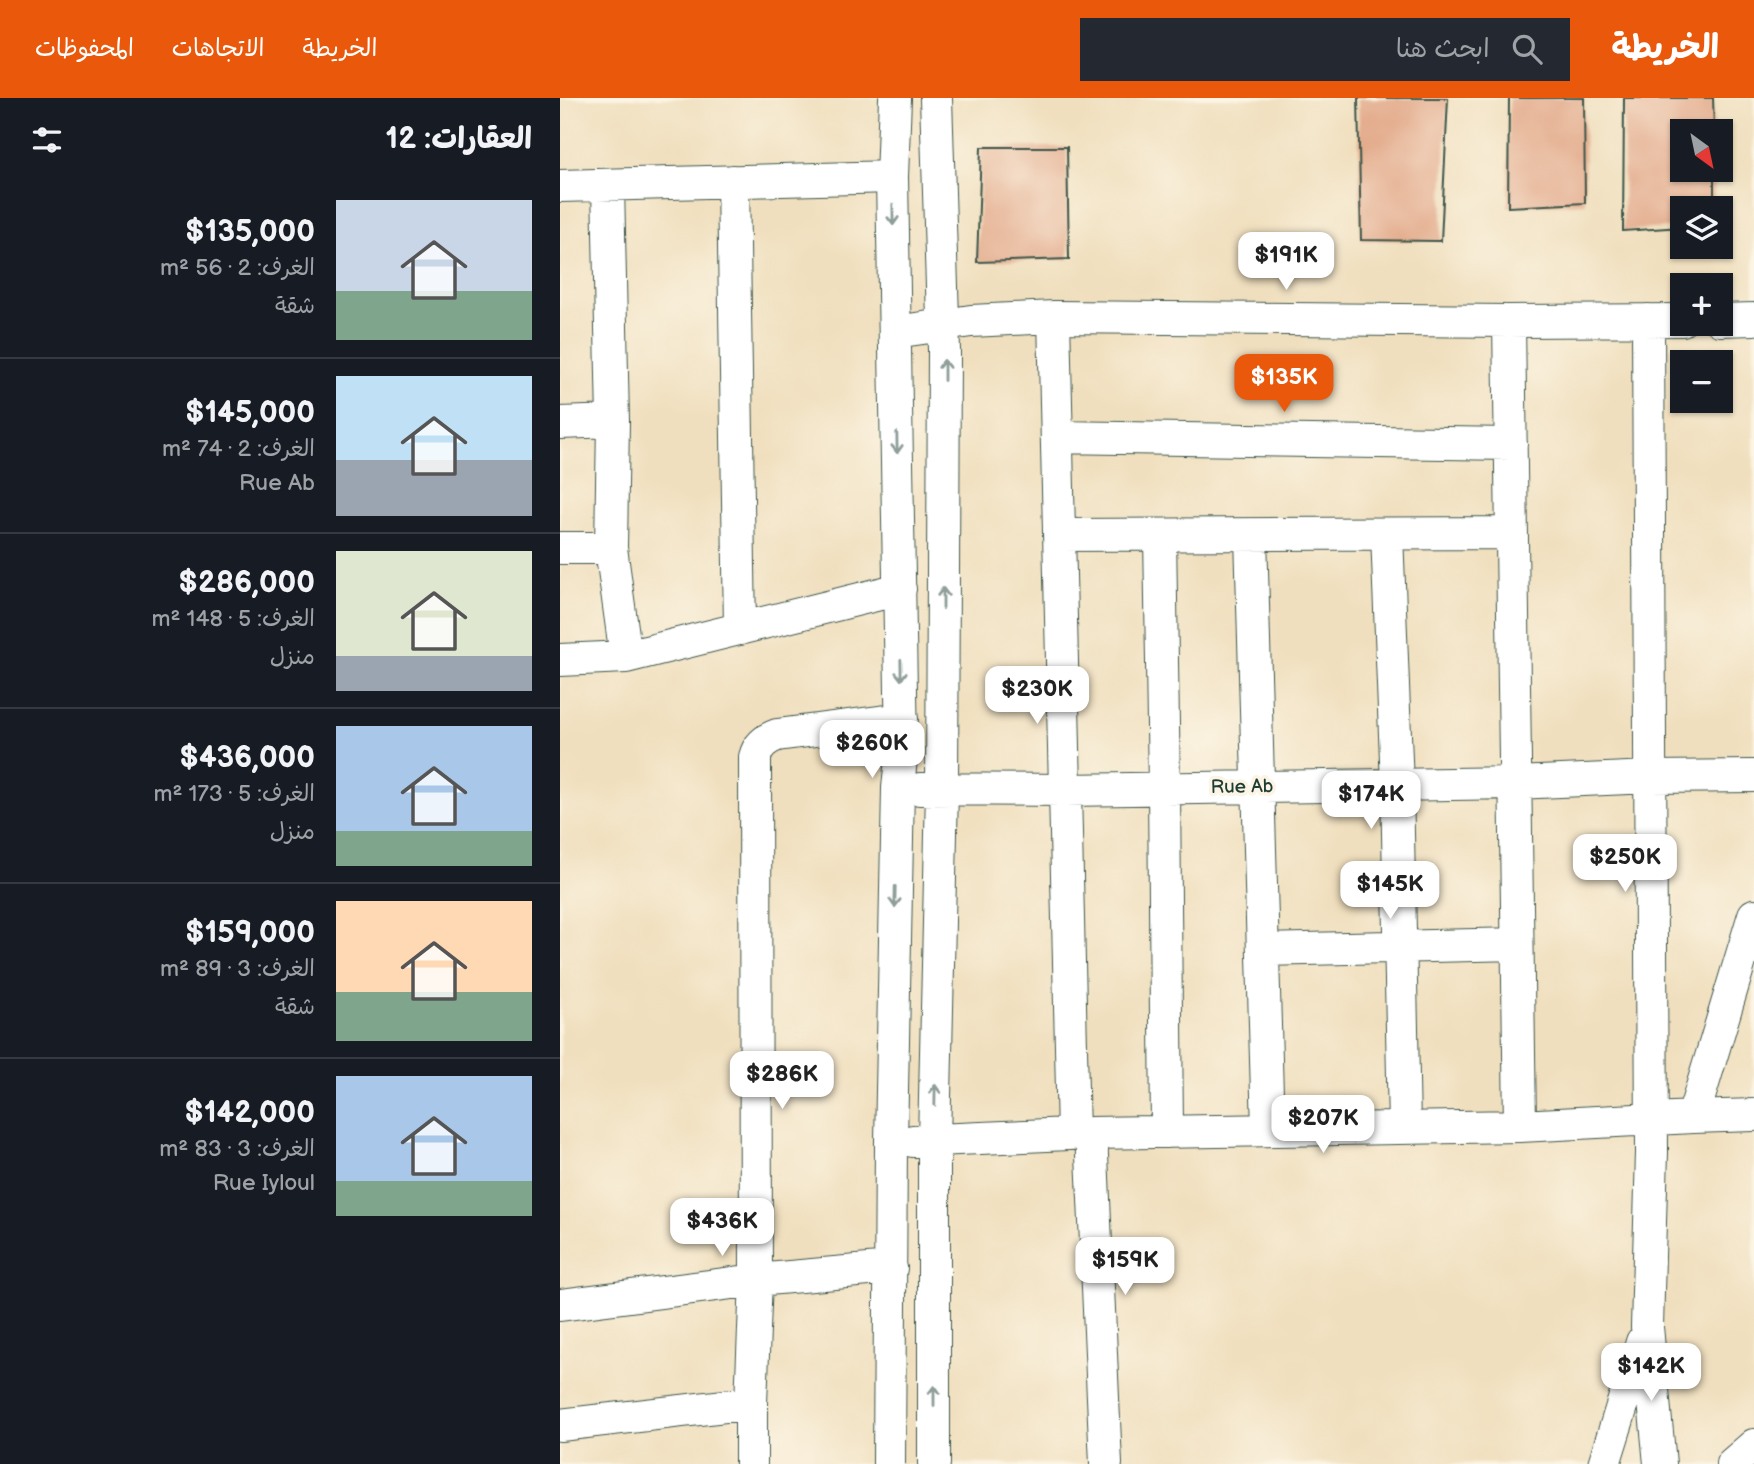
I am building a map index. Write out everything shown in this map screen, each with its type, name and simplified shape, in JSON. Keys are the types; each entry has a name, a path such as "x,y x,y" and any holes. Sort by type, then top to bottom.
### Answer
{"street":[{"path":"889,1464 891,1142 898,788 902,748 892,177 895,98"},
{"path":"934,1464 934,1140 942,790 944,364 936,98"},
{"path":"560,186 892,177"},
{"path":"733,181 740,629"},
{"path":"608,185 613,421 611,548 626,657"},
{"path":"895,332 971,321 1054,317 1670,320"},
{"path":"1054,317 1065,790 1082,1133 1105,1464"},
{"path":"1733,320 1754,319"},
{"path":"1648,320 1651,1120 1647,1327 1660,1464"},
{"path":"1509,321 1520,1126"},
{"path":"560,423 613,421"},
{"path":"1057,438 1511,444"},
{"path":"1059,536 1512,533"},
{"path":"1387,534 1397,785 1404,1128"},
{"path":"1160,535 1167,1132"},
{"path":"1251,535 1268,1130"},
{"path":"560,548 611,548"},
{"path":"560,660 626,657 900,589"},
{"path":"751,1464 757,1280 757,752 768,738 777,735 902,719"},
{"name":"Rue Ab","path":"898,788 1065,790 1515,783 1754,776"},
{"path":"1693,1117 1754,915"},
{"path":"1263,950 1517,944"},
{"path":"891,1142 1082,1133 1520,1126 1754,1115"},
{"path":"560,1305 757,1280 891,1268"},
{"path":"1604,1464 1647,1327"},
{"path":"560,1425 751,1403"},
{"path":"1732,1464 1754,1446"}],"building":[{"path":"1358,98 1448,98 1441,241 1361,240"},
{"path":"1509,98 1584,98 1585,203 1508,207"},
{"path":"1624,98 1713,98 1714,119 1670,119 1670,182 1714,182 1714,196 1670,196 1670,228 1623,231"},
{"path":"981,147 1067,147 1069,259 977,262"}]}
